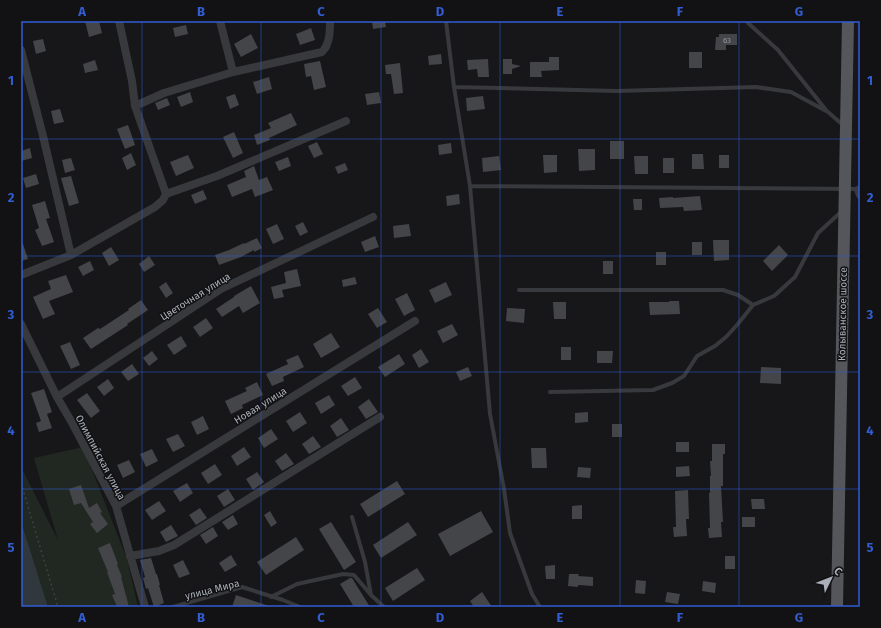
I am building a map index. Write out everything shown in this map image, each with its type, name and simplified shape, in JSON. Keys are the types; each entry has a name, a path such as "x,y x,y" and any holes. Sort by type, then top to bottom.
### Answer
{"main road":[{"name":"Колыванское шоссе","path":"837,607 848,21"}],"street":[{"path":"119,21 132,81 135,106 166,194"},
{"path":"220,21 233,72"},
{"path":"135,106 164,93 233,72 322,52 326,48 329,39 330,21"},
{"path":"21,50 71,255"},
{"path":"21,276 71,255 155,207 163,200 166,194 217,176 346,121"},
{"name":"Цветочная улица","path":"57,397 222,289 373,217"},
{"name":"Новая улица","path":"116,506 415,320"},
{"name":"Олимпийская улица","path":"21,324 57,397 116,506 145,607"},
{"path":"130,556 159,550 174,544 380,417"}],"lane":[{"path":"446,21 454,87 470,186 490,414 504,489 510,534 532,594 540,607"},
{"path":"747,21 778,50 828,112 846,127"},
{"path":"454,87 617,91 756,87 790,92 828,112"},
{"path":"470,186 844,189 859,191"},
{"path":"550,392 653,390 672,384 684,376 697,356 715,346 726,337 753,305 774,296 795,277 818,234 844,210"},
{"path":"519,290 723,290 738,295 753,305"},
{"path":"352,517 365,562 371,595"},
{"path":"271,597 297,584 343,574 354,575 371,595 384,607"},
{"name":"улица Мира","path":"173,607 242,587 300,607"}],"path":[{"path":"21,483 58,607"}],"shaded area":[{"path":"83,447 127,559 138,607 48,607 21,521 21,467 58,540 34,458"},
{"path":"21,521 48,607 21,607"}],"building":[{"path":"85,21 99,21 102,33 89,37"},
{"path":"372,21 385,21 386,27 373,29"},
{"path":"186,25 188,34 175,37 173,28"},
{"path":"311,28 315,40 300,45 296,34"},
{"path":"251,34 258,48 241,57 234,44"},
{"path":"719,34 737,34 737,45 726,45 726,50 715,50 716,37 719,37"},
{"path":"43,39 46,51 36,54 33,41"},
{"path":"689,52 702,52 702,68 689,68"},
{"path":"441,54 442,64 429,65 428,56"},
{"path":"549,57 559,57 559,70 541,71 542,77 530,77 530,62 549,62"},
{"path":"488,59 489,77 478,77 477,69 468,70 467,60"},
{"path":"503,59 512,59 512,64 521,66 512,69 512,74 503,74"},
{"path":"95,60 98,70 85,73 83,64"},
{"path":"320,61 326,87 314,90 311,76 306,77 304,64"},
{"path":"400,63 403,93 394,94 391,74 386,74 385,65"},
{"path":"269,77 272,89 257,94 253,82"},
{"path":"190,92 193,102 181,107 177,97"},
{"path":"379,92 381,103 367,105 365,94"},
{"path":"235,94 239,105 230,109 226,97"},
{"path":"483,96 485,109 467,111 466,98"},
{"path":"167,98 170,105 158,110 155,103"},
{"path":"60,109 64,122 54,124 51,111"},
{"path":"291,113 297,125 269,138 270,140 257,145 254,135 271,128 268,123"},
{"path":"128,125 135,145 125,149 117,129"},
{"path":"234,132 243,153 233,158 223,137"},
{"path":"610,141 624,141 624,159 610,159"},
{"path":"317,142 323,154 314,158 308,146"},
{"path":"451,143 452,153 439,155 438,145"},
{"path":"30,148 32,158 21,161 21,151"},
{"path":"578,149 595,149 595,170 579,171"},
{"path":"131,153 136,165 127,170 122,158"},
{"path":"692,154 703,154 704,169 692,169"},
{"path":"188,155 194,168 176,176 170,162"},
{"path":"543,155 557,155 557,172 544,173"},
{"path":"719,155 729,155 729,168 719,168"},
{"path":"499,156 501,170 483,172 482,158"},
{"path":"634,156 648,156 648,174 635,174"},
{"path":"288,157 291,166 279,171 275,162"},
{"path":"71,158 75,170 65,173 62,160"},
{"path":"663,158 674,158 674,173 663,173"},
{"path":"345,163 348,170 338,174 335,167"},
{"path":"254,166 259,180 267,177 273,190 255,197 252,189 232,197 227,185 246,177 244,171"},
{"path":"36,174 39,184 26,188 23,178"},
{"path":"71,176 79,203 69,206 61,178"},
{"path":"203,190 207,199 195,204 191,195"},
{"path":"459,194 460,204 447,206 446,196"},
{"path":"700,196 702,210 684,211 683,207 660,208 659,198"},
{"path":"633,199 642,199 642,210 634,210"},
{"path":"45,201 50,218 46,219 54,242 42,246 35,230 39,228 32,205"},
{"path":"303,222 308,232 300,236 295,226"},
{"path":"277,224 284,239 273,244 266,229"},
{"path":"409,224 411,236 394,238 393,226"},
{"path":"375,236 379,247 365,252 361,242"},
{"path":"257,238 262,248 219,265 215,255"},
{"path":"713,240 729,240 729,260 714,261"},
{"path":"22,241 28,259 21,261 21,242"},
{"path":"692,242 702,242 702,255 692,255"},
{"path":"779,245 788,255 772,271 763,261"},
{"path":"111,247 119,260 109,266 102,253"},
{"path":"656,252 666,252 666,265 656,265"},
{"path":"149,256 155,265 144,272 139,264"},
{"path":"90,261 94,270 83,276 78,267"},
{"path":"603,261 613,261 613,274 603,274"},
{"path":"297,269 301,286 282,290 284,297 274,299 271,287 286,283 284,272"},
{"path":"66,275 73,292 49,301 55,314 43,319 33,297 51,289 48,281"},
{"path":"355,277 357,284 343,287 342,280"},
{"path":"166,282 173,293 166,298 159,287"},
{"path":"446,282 452,295 435,303 429,290"},
{"path":"251,286 260,303 243,313 239,306 222,317 216,309"},
{"path":"407,293 415,310 404,316 395,299"},
{"path":"141,300 148,310 91,349 83,338 129,310 128,309"},
{"path":"679,301 680,314 650,315 649,302"},
{"path":"553,302 566,302 566,319 554,319"},
{"path":"378,308 387,322 377,328 368,314"},
{"path":"507,308 525,309 524,323 506,321"},
{"path":"206,318 213,328 200,337 193,327"},
{"path":"452,324 458,335 443,343 437,331"},
{"path":"331,333 340,347 321,358 313,344"},
{"path":"181,336 187,346 174,355 167,345"},
{"path":"70,342 80,365 71,369 60,346"},
{"path":"561,347 571,347 571,360 561,360"},
{"path":"421,349 429,362 419,368 412,355"},
{"path":"152,351 158,359 149,366 143,358"},
{"path":"597,351 613,351 612,363 597,363"},
{"path":"399,354 405,364 385,377 378,367"},
{"path":"298,355 304,367 283,377 284,381 272,386 266,374 288,364 286,360"},
{"path":"132,364 139,374 128,381 121,372"},
{"path":"468,367 472,376 460,381 456,372"},
{"path":"761,367 781,368 781,384 760,383"},
{"path":"355,377 362,388 348,396 341,386"},
{"path":"108,379 114,388 104,396 97,387"},
{"path":"257,382 263,395 242,405 243,408 231,414 225,401 247,391 245,388"},
{"path":"44,389 52,412 47,414 52,428 39,432 36,423 41,421 31,393"},
{"path":"87,393 100,411 91,418 77,400"},
{"path":"329,395 335,405 321,414 315,403"},
{"path":"369,399 378,412 366,419 358,407"},
{"path":"300,412 307,423 293,432 286,421"},
{"path":"588,412 588,422 575,423 575,413"},
{"path":"203,416 209,429 197,435 191,422"},
{"path":"341,418 349,430 337,437 330,426"},
{"path":"612,424 622,424 622,437 612,437"},
{"path":"271,429 278,439 264,448 258,438"},
{"path":"178,434 185,446 173,452 166,439"},
{"path":"313,436 321,447 309,454 302,444"},
{"path":"676,442 689,442 689,452 676,452"},
{"path":"712,444 725,444 725,454 723,454 723,486 721,486 723,522 721,522 722,537 709,538 710,461 712,461"},
{"path":"244,447 251,457 237,466 231,456"},
{"path":"531,448 546,448 547,468 532,468"},
{"path":"152,449 158,461 146,467 140,454"},
{"path":"286,453 294,464 282,471 275,461"},
{"path":"129,460 135,472 123,478 117,465"},
{"path":"215,464 222,475 208,484 201,473"},
{"path":"689,466 690,476 676,477 676,467"},
{"path":"578,467 591,468 590,478 577,477"},
{"path":"257,472 264,482 253,490 246,479"},
{"path":"397,481 405,494 368,517 360,504"},
{"path":"187,483 193,493 180,502 173,491"},
{"path":"81,485 89,508 97,503 102,512 100,513 108,524 97,533 90,524 93,522 81,503 74,505 69,489"},
{"path":"228,489 235,500 224,507 217,496"},
{"path":"688,490 689,519 686,519 687,536 674,537 673,527 676,527 675,491"},
{"path":"751,499 764,499 765,509 752,509"},
{"path":"159,501 166,511 152,520 145,510"},
{"path":"582,505 582,519 572,519 572,506"},
{"path":"200,508 207,518 196,525 189,515"},
{"path":"270,511 277,523 271,527 264,515"},
{"path":"481,511 493,532 450,556 438,534"},
{"path":"233,515 238,524 228,530 222,522"},
{"path":"742,517 755,517 755,527 742,527"},
{"path":"331,522 356,562 344,570 319,529"},
{"path":"408,522 417,535 381,558 373,545"},
{"path":"171,525 178,536 166,542 160,532"},
{"path":"213,527 218,536 206,544 200,535"},
{"path":"296,537 304,550 266,575 257,562"},
{"path":"110,543 122,577 129,607 117,607 112,595 115,594 108,572 98,548"},
{"path":"231,555 237,565 225,572 219,563"},
{"path":"725,556 735,556 735,569 725,569"},
{"path":"151,558 157,574 164,603 154,607 148,588 146,589 143,578 145,577 140,560"},
{"path":"183,560 190,574 179,578 173,565"},
{"path":"555,565 555,579 546,579 545,566"},
{"path":"417,568 425,580 393,601 385,588"},
{"path":"569,574 579,574 578,576 593,577 593,586 568,586"},
{"path":"352,578 370,607 354,607 340,584"},
{"path":"636,580 646,581 645,594 635,593"},
{"path":"703,581 716,583 715,593 702,591"},
{"path":"482,592 492,607 474,607 470,601"},
{"path":"667,592 680,594 678,604 665,602"},
{"path":"236,595 269,606 269,607 232,607"}]}
